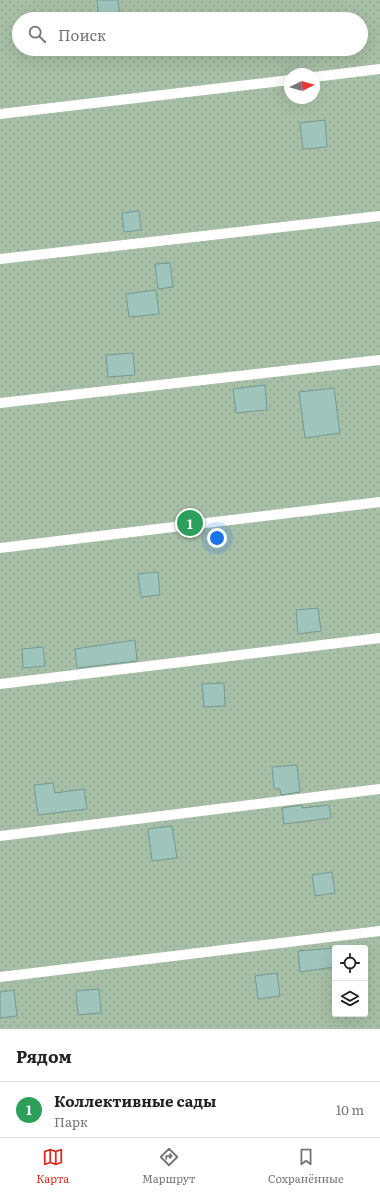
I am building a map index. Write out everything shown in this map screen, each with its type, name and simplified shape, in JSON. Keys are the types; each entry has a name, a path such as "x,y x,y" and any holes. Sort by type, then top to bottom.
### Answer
{"lane":[{"path":"320,76 380,69"},
{"path":"0,114 284,81"},
{"path":"0,259 380,216"},
{"path":"0,403 380,360"},
{"path":"0,548 380,502"},
{"path":"0,684 380,638"},
{"path":"0,836 380,789"},
{"path":"0,977 380,931"}],"green space":[{"path":"0,0 380,0 380,1029 0,1029"}],"building":[{"path":"97,0 118,0 119,12 98,12"},
{"path":"325,120 327,147 303,149 300,123"},
{"path":"139,211 141,230 124,232 122,213"},
{"path":"170,263 173,287 158,289 155,264"},
{"path":"156,290 159,314 129,317 126,294"},
{"path":"133,353 135,375 108,377 106,355"},
{"path":"265,385 267,410 236,413 233,389"},
{"path":"334,388 340,433 305,438 299,392"},
{"path":"158,572 160,595 141,597 138,574"},
{"path":"318,608 321,631 298,634 296,610"},
{"path":"135,640 137,661 77,668 75,649"},
{"path":"43,647 45,666 23,668 22,649"},
{"path":"224,683 225,706 204,707 202,684"},
{"path":"297,765 300,792 281,795 280,789 274,789 272,767"},
{"path":"53,783 55,793 84,789 87,809 38,815 34,785"},
{"path":"302,805 302,808 329,805 331,818 284,824 282,808"},
{"path":"172,826 177,858 152,861 148,829"},
{"path":"332,872 335,893 315,896 312,875"},
{"path":"332,948 332,967 300,972 298,951"},
{"path":"277,973 280,996 258,999 255,976"},
{"path":"99,989 101,1013 78,1015 76,991"},
{"path":"14,990 17,1016 0,1018 0,992"}],"place":[{"name":"Коллективные сады","path":"190,523"}]}
